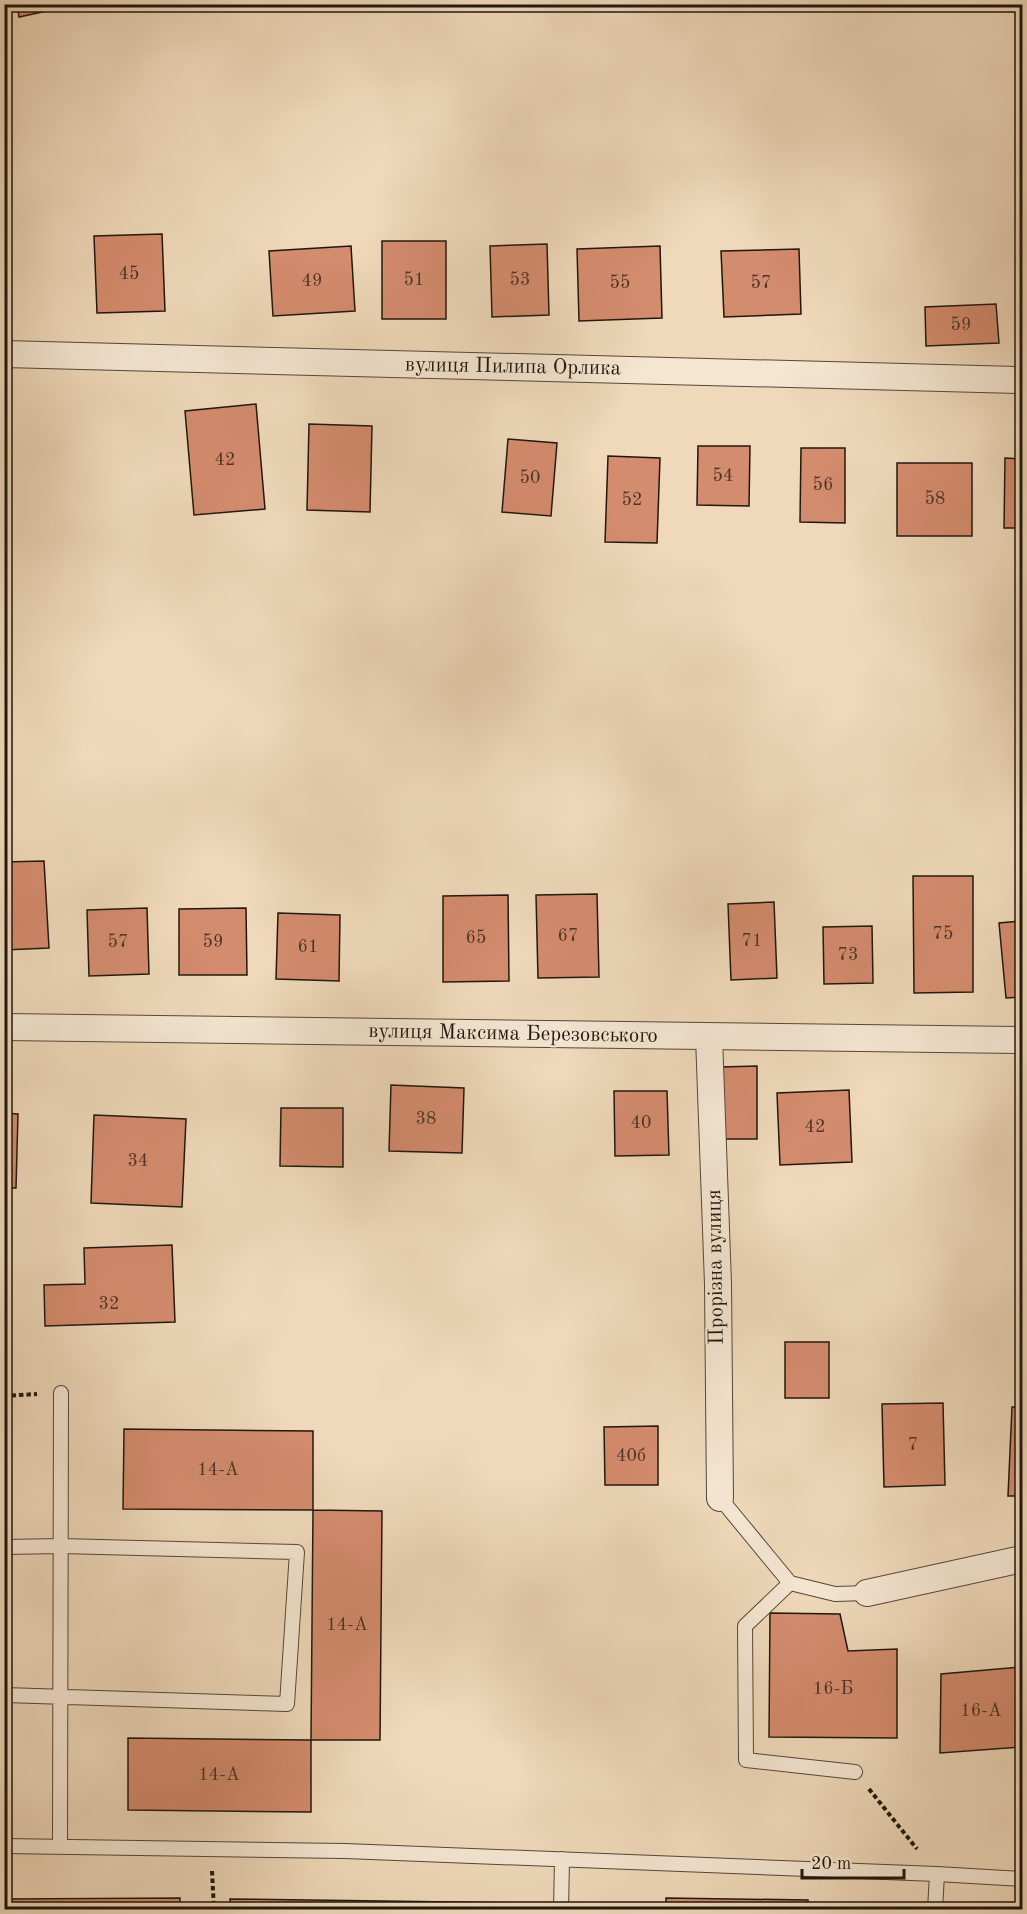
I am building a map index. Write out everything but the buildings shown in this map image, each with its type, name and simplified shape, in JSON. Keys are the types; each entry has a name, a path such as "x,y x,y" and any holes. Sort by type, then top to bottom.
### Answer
{"street":[{"name":"вулиця Пилипа Орлика","path":"4,354 1023,380"},
{"name":"вулиця Максима Березовського","path":"4,1027 1023,1040"},
{"name":"Прорізна вулиця","path":"709,1037 718,1284 720,1497"},
{"path":"867,1593 1023,1559"}],"lane":[{"path":"60,1847 61,1393"},
{"path":"720,1497 790,1583 835,1594 867,1593"},
{"path":"4,1547 61,1546 297,1552 287,1704 4,1695"},
{"path":"790,1583 745,1626 746,1760 855,1772"},
{"path":"4,1846 345,1851 1023,1879"},
{"path":"561,1910 562,1859"},
{"path":"935,1910 937,1874"}],"path":[{"path":"4,1396 61,1393"},
{"path":"855,1772 937,1874"},
{"path":"212,1849 214,1910"}]}
